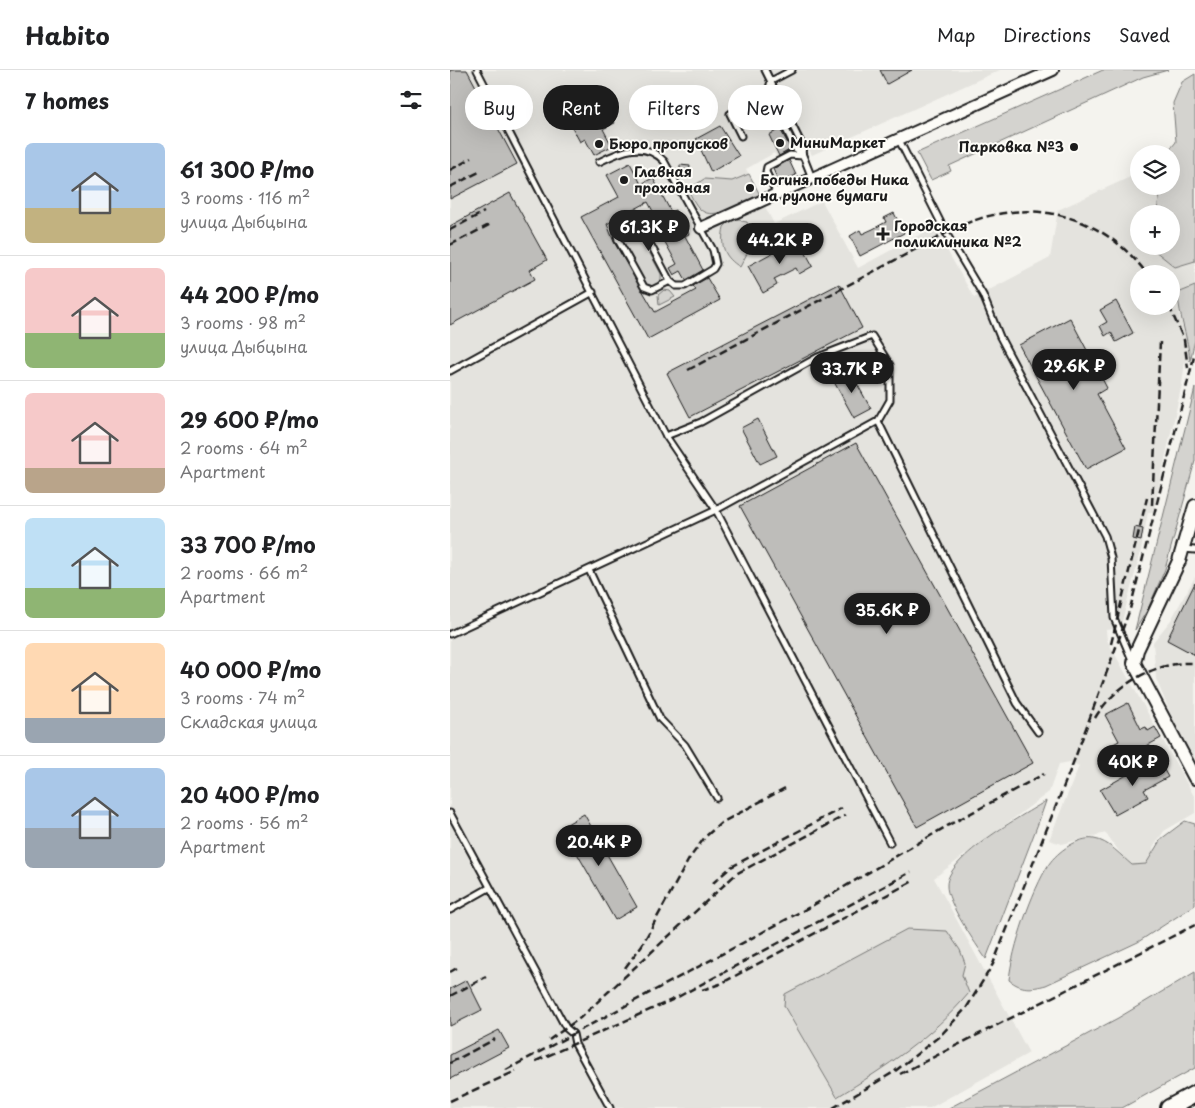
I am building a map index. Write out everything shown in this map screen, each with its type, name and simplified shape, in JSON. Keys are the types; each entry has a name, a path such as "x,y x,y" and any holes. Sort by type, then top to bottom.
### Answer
{"main road":[{"path":"1169,1108 1195,1094"}],"street":[{"path":"701,228 1053,70"},
{"path":"1195,506 1189,549 1137,650 1134,663 1195,778"}],"lane":[{"path":"477,70 666,436 716,510 890,843"},
{"path":"765,70 803,147 802,155"},
{"path":"770,85 771,81 792,70"},
{"path":"739,130 742,136"},
{"path":"786,130 796,150 802,155 813,178"},
{"path":"899,140 946,233 983,295 1000,337 1105,536 1111,558 1114,618 1134,663"},
{"path":"599,162 622,151 632,149 646,150 656,154 664,161 715,254 716,264 713,269 685,286 676,286 670,281 639,223 632,219 621,221 616,229 616,234 644,287 652,290 670,281"},
{"path":"777,194 766,172 767,167 790,155 802,155"},
{"path":"450,371 593,292"},
{"path":"450,634 716,510 878,421 890,400 890,365 872,336 818,357 701,422 666,436"},
{"path":"878,421 1017,703 1038,732"},
{"path":"589,570 660,719 686,745 717,798"},
{"path":"450,813 566,1028 573,1034 575,1044 610,1108"},
{"path":"450,910 489,888"}],"shaded area":[{"path":"450,70 1000,70 812,155 803,139 791,145 793,151 777,158 774,153 746,169 774,224 822,201 858,268 934,227 974,298 1050,258 1058,210 1130,177 1130,195 1160,195 1158,205 1130,205 1130,255 1160,255 1173,265 1130,265 1130,315 1179,315 1189,344 1190,361 1185,361 1182,384 1153,512 1148,512 1140,555 1120,628 1106,630 1107,640 1195,798 1195,813 1164,831 1153,848 1157,867 1135,874 1106,833 1062,844 1049,840 1079,766 1070,762 1059,764 1049,792 934,878 1029,1053 930,1108 450,1108"},
{"path":"1103,70 1168,70 1143,77 949,166 951,171 931,180 917,153"},
{"path":"1195,74 1195,261 1180,266 1173,265 1160,255 1180,255 1180,205 1158,205 1160,195 1180,195 1180,145 1174,145 1176,142 1173,103 1182,82"},
{"path":"749,174 760,195 724,211 710,214 704,212 696,205 688,190 704,179 732,181"},
{"path":"732,219 740,219 747,222 753,242 740,267 730,259 723,245 724,227"},
{"path":"630,223 635,226 661,274 661,283 657,285 651,286 645,282 619,234 622,226"},
{"path":"1195,261 1195,286 1180,292 1180,266"},
{"path":"1195,286 1195,340 1190,361 1180,311 1180,292"},
{"path":"664,290 670,291 675,297 659,305 658,295"},
{"path":"1195,388 1195,461 1165,569 1148,609 1135,630"},
{"path":"1195,577 1195,759 1174,722 1156,679 1153,642 1171,620"},
{"path":"1046,801 986,959 962,923 951,902 947,885 950,874 972,850 1005,826"},
{"path":"1185,821 1195,824 1195,905 1138,942 1046,985 1027,988 1018,986 1009,980 1018,937 1030,904 1049,864 1057,855 1075,842 1094,839 1110,846 1132,865 1146,864 1161,839"},
{"path":"907,929 947,931 960,950 965,963 962,975 969,993 940,1024 908,1050 837,1097 784,1006 785,994"},
{"path":"1195,972 1195,1068 1122,1108 949,1108 1118,1018"}],"building":[{"path":"450,70 467,70 475,85 465,85 465,130 499,130 517,164 450,199"},
{"path":"880,70 912,70 887,84"},
{"path":"720,126 739,156 711,172 696,139 713,130 718,130"},
{"name":"Бюро пропусков","path":"574,130 604,130 612,146 594,155 585,139 580,142"},
{"path":"781,130 791,149 779,156 769,135"},
{"path":"789,160 796,175 779,183 773,169"},
{"path":"630,163 641,184 653,178 671,212 675,210 689,234 685,236 703,270 686,280 681,271 674,275 670,268 677,264 660,233 653,237 649,230 656,226 651,217 655,215 648,202 607,224 614,242 655,312 696,290 693,286 707,278 720,300 648,339 581,217 619,197 607,175"},
{"path":"680,165 690,166 689,173 680,172"},
{"path":"510,193 547,260 530,270 535,279 450,325 450,226"},
{"name":"Городская поликлиника №2","path":"894,213 904,233 860,256 850,236 860,230 862,234 873,229 886,222 884,218"},
{"path":"798,239 813,266 799,274 796,268 774,279 777,285 763,293 748,266"},
{"path":"839,284 862,328 690,417 667,373"},
{"path":"1116,301 1133,333 1116,342 1111,332 1105,336 1100,326 1107,322 1100,310"},
{"path":"1070,318 1107,388 1097,394 1126,448 1086,469 1019,345"},
{"path":"850,371 871,409 854,418 833,380"},
{"path":"758,419 777,456 760,464 741,428"},
{"path":"856,443 1033,763 917,827 740,506"},
{"path":"1135,527 1143,529 1141,541 1133,539"},
{"path":"1195,583 1195,655 1167,640"},
{"path":"1128,703 1141,729 1146,727 1148,731 1155,727 1161,738 1108,767 1100,751 1119,741 1105,715"},
{"path":"1157,758 1168,777 1144,790 1148,797 1115,815 1100,790"},
{"path":"584,814 637,907 615,920 562,827"},
{"path":"467,980 482,1010 450,1026 450,989"},
{"path":"499,1030 509,1048 450,1079 450,1055"}],"railway":[{"path":"450,170 472,158"},
{"path":"450,187 479,172"},
{"path":"450,230 484,212"},
{"path":"688,370 954,229 981,218 1007,213 1034,212 1060,215 1084,223 1107,236 1128,253 1139,265"},
{"path":"450,245 491,224"},
{"path":"1173,315 1184,340 1188,368"},
{"path":"1152,505 1160,342"},
{"path":"833,1108 894,1072 941,1035 967,1007 993,964 1075,758 1130,609 1195,353"},
{"path":"1111,644 1147,498"},
{"path":"1095,718 1113,695 1138,677 1165,666 1195,663"},
{"path":"506,1070 817,903 947,826 1044,774"},
{"path":"625,968 642,945 689,859 705,837 721,823 787,787"},
{"path":"713,883 731,867 842,808"},
{"path":"549,1040 580,1018 736,874 846,815"},
{"path":"536,1061 674,999 911,872"},
{"path":"702,990 720,984 915,880"},
{"path":"900,1074 1195,925"},
{"path":"450,972 457,968"},
{"path":"450,996 486,977"},
{"path":"450,1063 495,1039"},
{"path":"450,1101 516,1071"}],"place":[{"name":"MиниMаркет","path":"780,143"},
{"name":"Бюро пропусков","path":"599,144"},
{"name":"Парковка №3","path":"1074,147"},
{"name":"Главная проходная","path":"624,180"},
{"name":"Богиня победы Ника на рулоне бумаги","path":"750,188"},
{"name":"Городская поликлиника №2","path":"883,234"}]}
